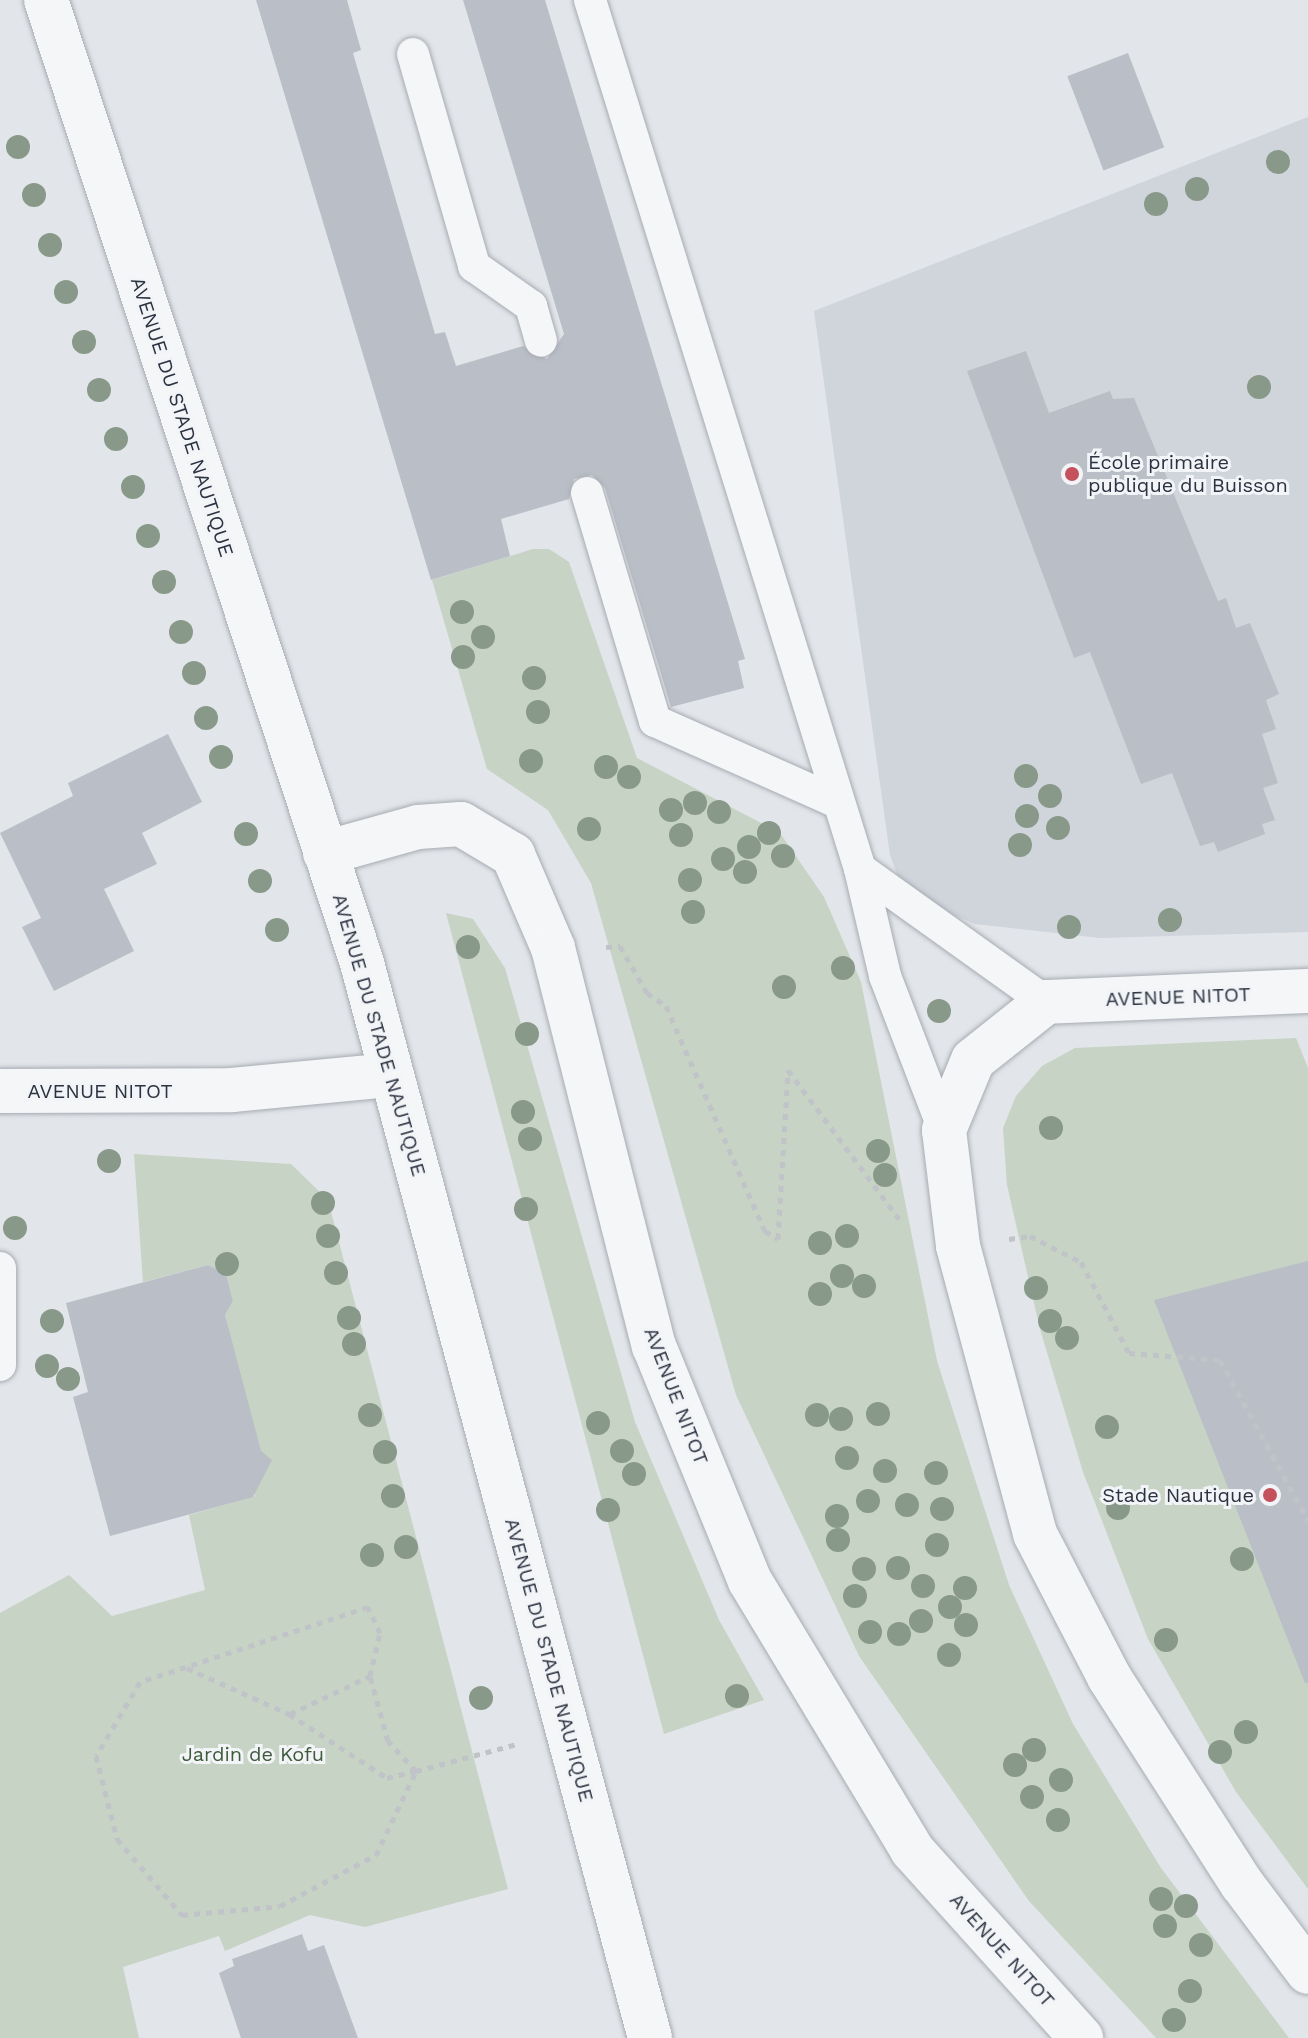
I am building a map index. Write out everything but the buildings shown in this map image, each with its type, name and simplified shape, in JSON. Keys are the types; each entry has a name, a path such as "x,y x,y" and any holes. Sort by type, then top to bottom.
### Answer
{"street":[{"name":"AVENUE DU STADE NAUTIQUE","path":"46,0 325,853 391,1075 650,2038"},
{"name":"AVENUE NITOT","path":"325,853 418,827 461,824 513,855 553,948 654,1346 750,1581 912,1850 1081,2038"},
{"name":"AVENUE NITOT","path":"1046,1002 1308,991"},
{"path":"1046,1002 973,1060 944,1130 958,1246 1035,1534 1109,1677 1242,1884 1308,1972"},
{"name":"AVENUE NITOT","path":"0,1091 232,1090 391,1075"}],"lane":[{"path":"590,0 860,869 885,976 944,1130"},
{"path":"413,54 474,266 531,306 541,341"},
{"path":"587,493 655,721 839,803"},
{"path":"860,869 1046,1002"},
{"path":"0,1268 0,1365"}],"path":[{"path":"553,948 620,946 647,993 666,1006 765,1231 778,1239 788,1070 906,1228 958,1246 1030,1236 1081,1262 1129,1353 1220,1360 1308,1520"},
{"path":"368,1607 380,1633 370,1676 388,1741 416,1771 376,1855 280,1906 182,1915 117,1839 96,1756 140,1682 368,1607"},
{"path":"187,1668 289,1714 387,1778 568,1731"},
{"path":"289,1714 370,1676"}],"shaded area":[{"name":"École primaire publique du Buisson","path":"1308,117 1308,932 1100,938 975,924 947,912 898,877 890,855 814,311"}],"green space":[{"path":"533,549 549,549 569,562 637,758 780,833 824,897 861,982 937,1361 1009,1585 1073,1724 1161,1868 1289,2038 1156,2038 1029,1901 859,1656 736,1395 591,883 548,810 487,769 432,580"},
{"path":"446,913 473,919 505,968 635,1422 719,1620 764,1700 664,1734"},
{"path":"1296,1038 1308,1068 1308,1889 1236,1792 1148,1639 1083,1472 1040,1329 1007,1185 1003,1128 1016,1096 1042,1066 1075,1048"},
{"name":"Jardin de Kofu","path":"134,1154 291,1164 328,1200 508,1889 365,1927 310,1915 225,1951 219,1936 123,1967 139,2038 0,2038 0,1613 69,1575 112,1616 205,1590 189,1515 255,1496 253,1483 268,1467 254,1445 225,1315 233,1301 226,1275 208,1265 143,1282"}],"place":[{"name":"École primaire publique du Buisson","path":"1072,474"},
{"name":"Stade Nautique","path":"1270,1495"}]}
